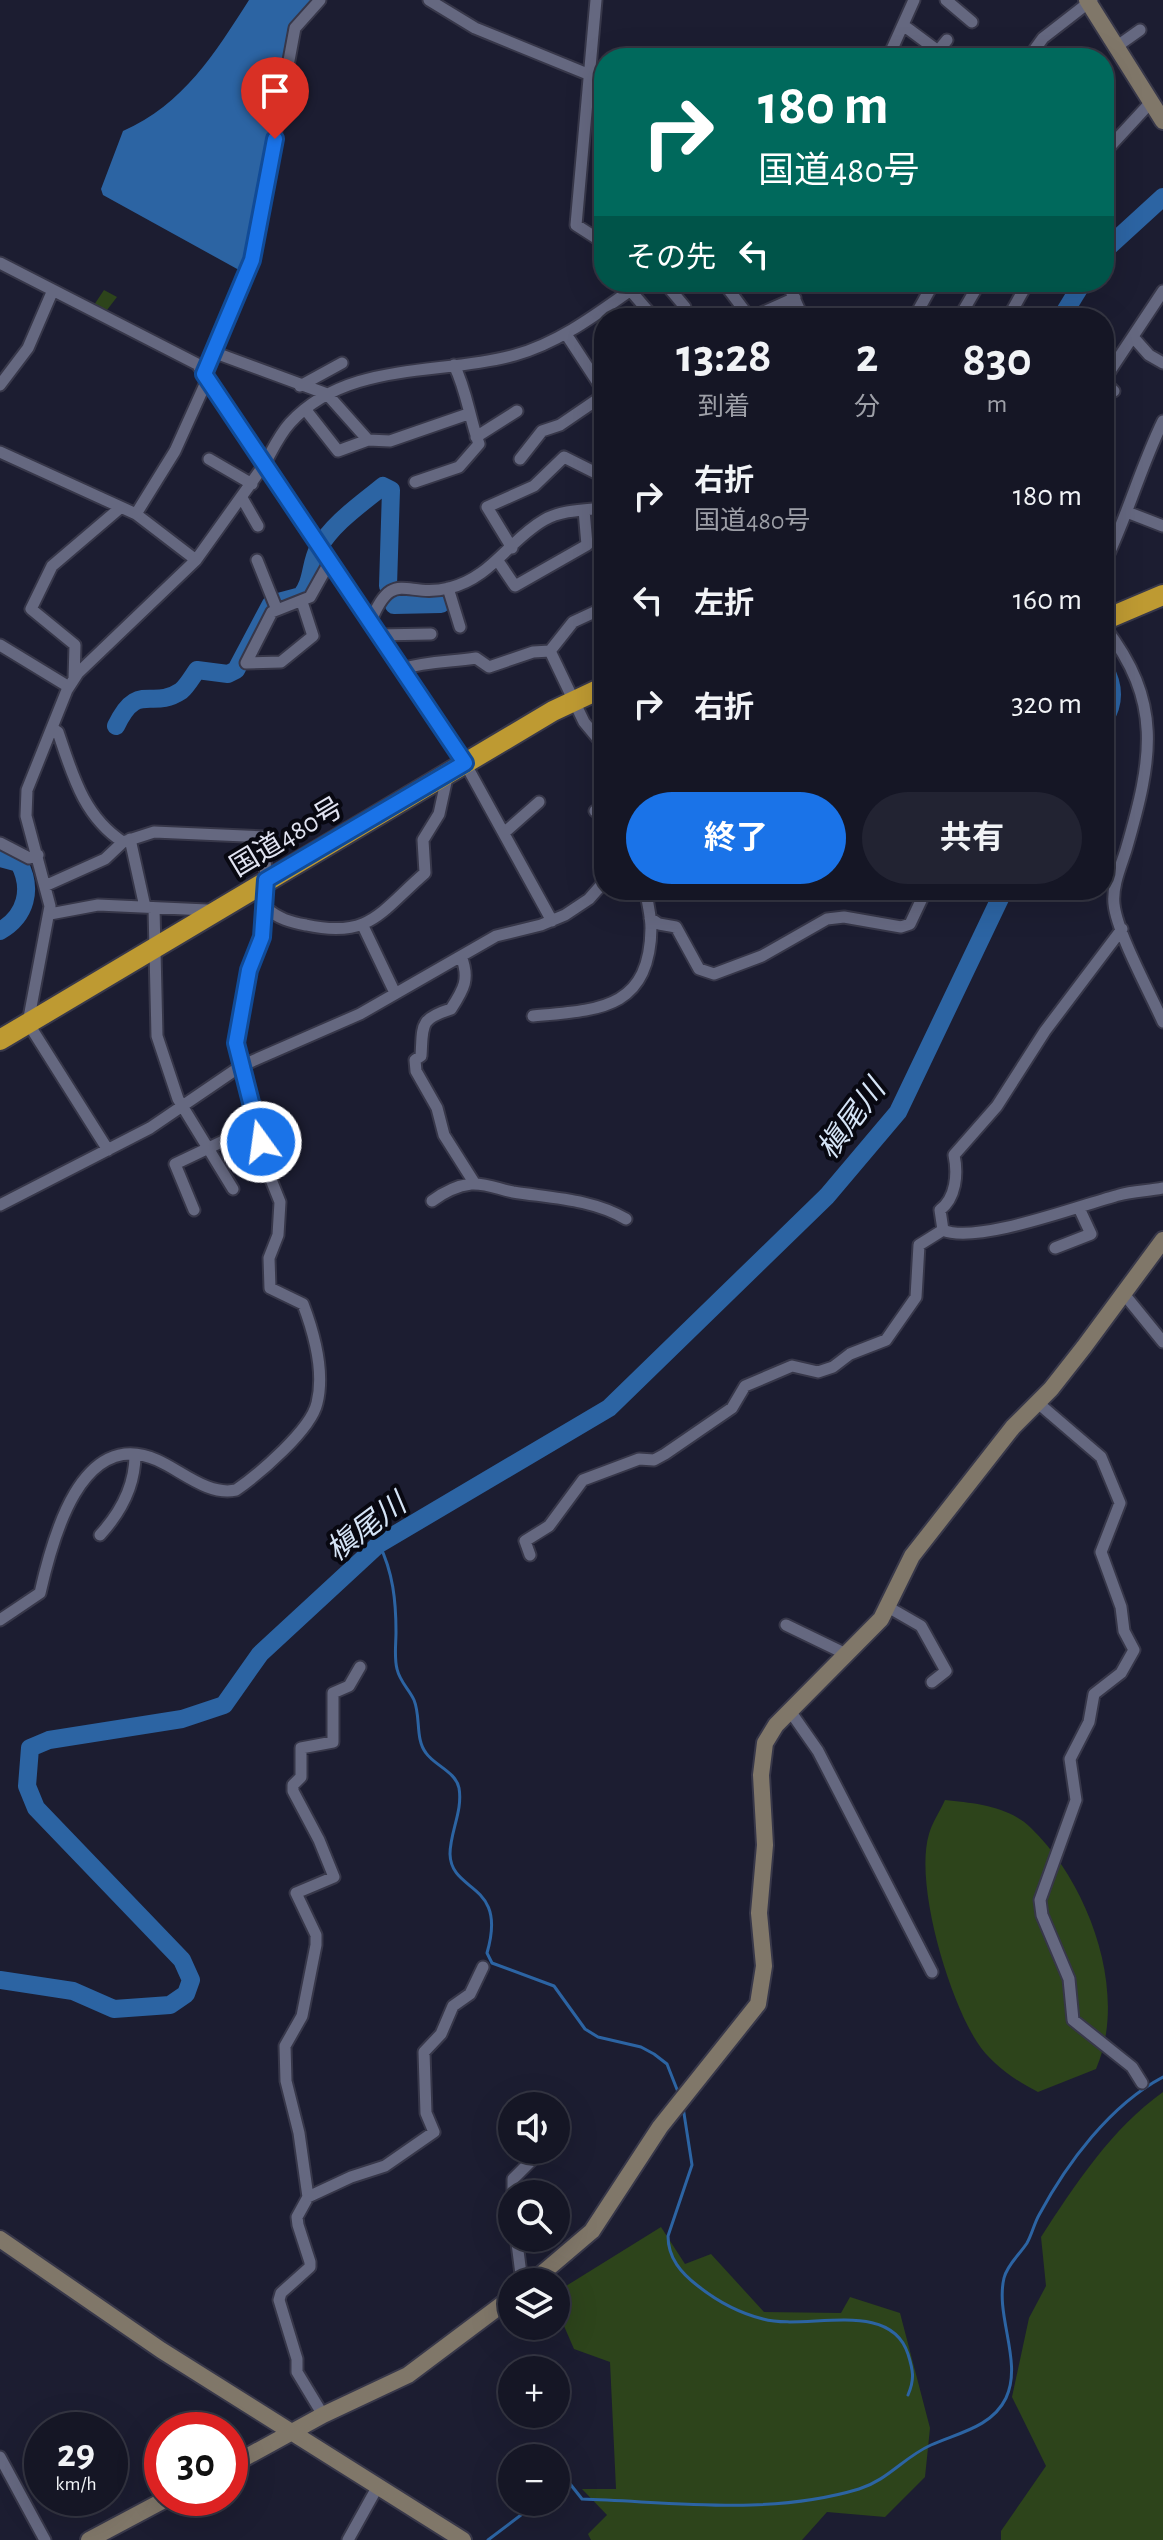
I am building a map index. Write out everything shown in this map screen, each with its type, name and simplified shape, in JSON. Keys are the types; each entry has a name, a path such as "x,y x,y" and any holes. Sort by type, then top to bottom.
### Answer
{"highway":[{"path":"1114,616 1163,595"},
{"name":"国道480号","path":"0,1040 456,768 594,692"}],"street":[{"path":"136,514 175,451 252,260 295,28 320,0"},
{"path":"429,0 475,28 590,75"},
{"path":"594,237 576,225 596,0"},
{"path":"893,48 914,0"},
{"path":"946,0 972,22"},
{"path":"1036,41 1089,1 1159,113 1114,146"},
{"path":"903,25 928,48"},
{"path":"1116,47 1140,30"},
{"path":"941,48 947,40"},
{"path":"0,263 197,364 401,669 456,768 486,802 552,921"},
{"path":"0,385 28,348 53,290"},
{"path":"1114,366 1133,337 1145,310 1163,291"},
{"path":"604,308 627,292"},
{"path":"632,292 645,308"},
{"path":"672,292 685,307"},
{"path":"792,292 799,308"},
{"path":"772,308 795,298"},
{"path":"72,683 196,560 252,484 288,425 305,409 327,394 361,380 515,355 566,334 594,315"},
{"path":"566,334 594,378"},
{"path":"1133,337 1149,355 1163,363"},
{"path":"213,352 327,394 368,440"},
{"path":"300,386 342,363"},
{"path":"415,482 459,467 479,444 468,414 468,393 454,365"},
{"path":"520,459 542,431 560,425 594,401"},
{"path":"305,409 338,451 368,440 390,441 468,414"},
{"path":"476,437 517,411"},
{"path":"1114,541 1143,461 1163,421"},
{"path":"0,452 136,514 196,560"},
{"path":"512,548 487,507 534,486 564,457 594,472"},
{"path":"209,459 252,484"},
{"path":"242,498 258,526"},
{"path":"108,1150 28,1023 50,914 47,885 25,803 72,683 75,645 31,609 52,566 120,508"},
{"path":"370,623 380,600 393,589 448,588 486,572 540,522 594,509"},
{"path":"498,561 515,586 587,545 584,510"},
{"path":"1127,512 1163,526"},
{"path":"302,602 313,636 281,662 246,663 253,644 276,606 302,602 317,587 323,553"},
{"path":"257,560 276,606"},
{"path":"448,588 460,627"},
{"path":"401,669 433,660 450,662 476,658 489,667 533,652 550,651 573,622 594,612"},
{"path":"378,635 431,634"},
{"path":"1114,638 1146,675 1154,699 1156,729 1152,759 1114,896"},
{"path":"0,645 72,683"},
{"path":"550,651 573,702 594,732"},
{"path":"52,728 58,732 74,785 99,821 126,841 150,907 157,1036 183,1106 210,1146 233,1189"},
{"path":"266,908 279,919 330,931 363,926 425,873 423,840 439,814 456,768"},
{"path":"504,833 539,802"},
{"path":"0,1620 40,1593 47,1562 80,1482 91,1469 116,1455 135,1455 154,1458 212,1489 236,1490 284,1448 309,1419 317,1404 319,1368 303,1304 274,1292 268,1281 269,1258 281,1212 241,1066 237,1027 249,970 262,937 266,908 265,837 190,836 166,831 126,841 105,859 47,885"},
{"path":"0,843 29,858 38,855"},
{"path":"0,1205 108,1150 183,1106 241,1066 313,1036 496,936 552,921 594,893"},
{"path":"533,1016 593,1011 618,1001 645,970 650,918 647,900"},
{"path":"650,918 659,924 676,927 699,969 714,974 762,956 827,919 844,917 901,927 910,924 921,900"},
{"path":"1113,900 1122,929 1163,1022"},
{"path":"50,914 98,905 207,910 210,913"},
{"path":"363,926 395,993"},
{"path":"943,1230 940,1210 948,1204 953,1192 957,1169 954,1155 997,1106 1045,1031 1122,929"},
{"path":"461,956 468,974 465,987 451,1009 430,1015 423,1023 421,1056 415,1060 416,1071 437,1108 444,1135 475,1184"},
{"path":"194,1210 175,1164 257,1125"},
{"path":"432,1201 453,1188 475,1184 541,1193 614,1212 626,1219"},
{"path":"943,1230 954,1235 979,1233 1121,1194 1162,1190"},
{"path":"1055,1248 1091,1234 1079,1208"},
{"path":"530,1555 525,1541 527,1537 549,1526 583,1480 639,1459 654,1460 665,1454 732,1408 745,1386 792,1366 818,1372 833,1367 850,1354 886,1340 916,1297 919,1245 943,1230"},
{"path":"548,2268 592,2231 660,2127 758,2004 764,1966 759,1913 765,1845 762,1758 765,1743 790,1711 848,1655 888,1607 912,1556 1013,1427 1038,1403 1163,1240"},
{"path":"1124,1294 1163,1342"},
{"path":"1038,1403 1101,1457 1120,1503 1101,1552 1121,1607 1124,1631 1134,1650 1121,1673 1094,1694 1089,1722 1070,1759 1076,1800 1040,1900 1042,1915 1069,1979 1073,2020 1132,2067 1142,2083"},
{"path":"100,1535 113,1521 131,1486 135,1455"},
{"path":"888,1607 921,1626 946,1671 932,1682"},
{"path":"786,1625 848,1655"},
{"path":"308,2197 299,2133 286,2081 285,2046 302,2016 316,1935 296,1893 334,1877 293,1791 293,1785 301,1777 301,1748 333,1742 333,1693 349,1686 360,1667"},
{"path":"790,1711 818,1751 932,1972"},
{"path":"323,2415 297,2372 297,2359 279,2307 281,2293 310,2267 297,2217 308,2197 351,2177 385,2166 434,2132 426,2113 424,2052 441,2034 453,2006 470,1994 483,1967"},
{"path":"513,2180 528,2164"},
{"path":"0,2239 161,2350 463,2540"},
{"path":"248,2456 323,2415 408,2375 498,2308"},
{"path":"0,2457 45,2540"},
{"path":"348,2540 378,2486"},
{"path":"89,2540 144,2511"}],"green space":[{"path":"104,290 117,297 107,310 94,305"},
{"path":"945,1800 1002,1810 1022,1821 1052,1851 1070,1879 1098,1941 1105,1974 1108,2007 1105,2039 1096,2069 1038,2092 989,2058 966,2023 937,1941 926,1882 929,1834"},
{"path":"1163,2092 1163,2540 1001,2540 1001,2531 1046,2466 1012,2397 1029,2318 1046,2286 1041,2237 1111,2140"},
{"path":"661,2227 685,2264 711,2254 764,2312 841,2313 850,2297 900,2313 930,2428 925,2477 885,2517 827,2512 802,2540 591,2540 588,2534 607,2515 582,2489 616,2489 610,2362 574,2349 570,2340 570,2284"}],"water":[{"path":"249,0 313,0 288,28 254,234 243,268 239,270 103,195 101,189 123,131 163,107 196,76"}],"waterway":[{"name":"槇尾川","path":"1114,242 1163,197"},
{"name":"槇尾川","path":"1067,308 1077,292"},
{"path":"116,726 131,704 181,691 197,670 228,674 236,670 271,604 301,596 308,584 315,555 324,540 383,486 391,490 388,586"},
{"path":"394,605 441,604"},
{"path":"0,858 19,863 26,882 21,910 0,931"},
{"name":"槇尾川","path":"0,1980 73,1991 114,2009 170,2005 186,1994 191,1980 182,1960 36,1808 27,1786 30,1748 49,1740 182,1719 224,1705 260,1654 379,1544 609,1408 827,1196 898,1112 999,900"},
{"path":"379,1544 393,1587 397,1669 414,1700 423,1747 454,1777 459,1788 450,1854 459,1876 485,1901 490,1913 487,1953 492,1963 554,1986 585,2029 598,2037 641,2047 654,2054 667,2064 678,2092"},
{"path":"570,2484 582,2499 756,2505 825,2497 869,2485 921,2450 973,2428 992,2416 1006,2398 1012,2369 1002,2293 1008,2269 1027,2243 1039,2215 1063,2175 1092,2137 1125,2103 1163,2077"},
{"path":"683,2107 692,2165 668,2236 670,2251 681,2270 721,2301 763,2319 781,2322 866,2321 884,2327 898,2337 908,2354 912,2374 908,2395"},
{"path":"488,2540 520,2516"}],"route":[{"path":"261,1142 236,1043 249,970 262,937 266,880 465,763 204,374 252,260 275,139"}]}
